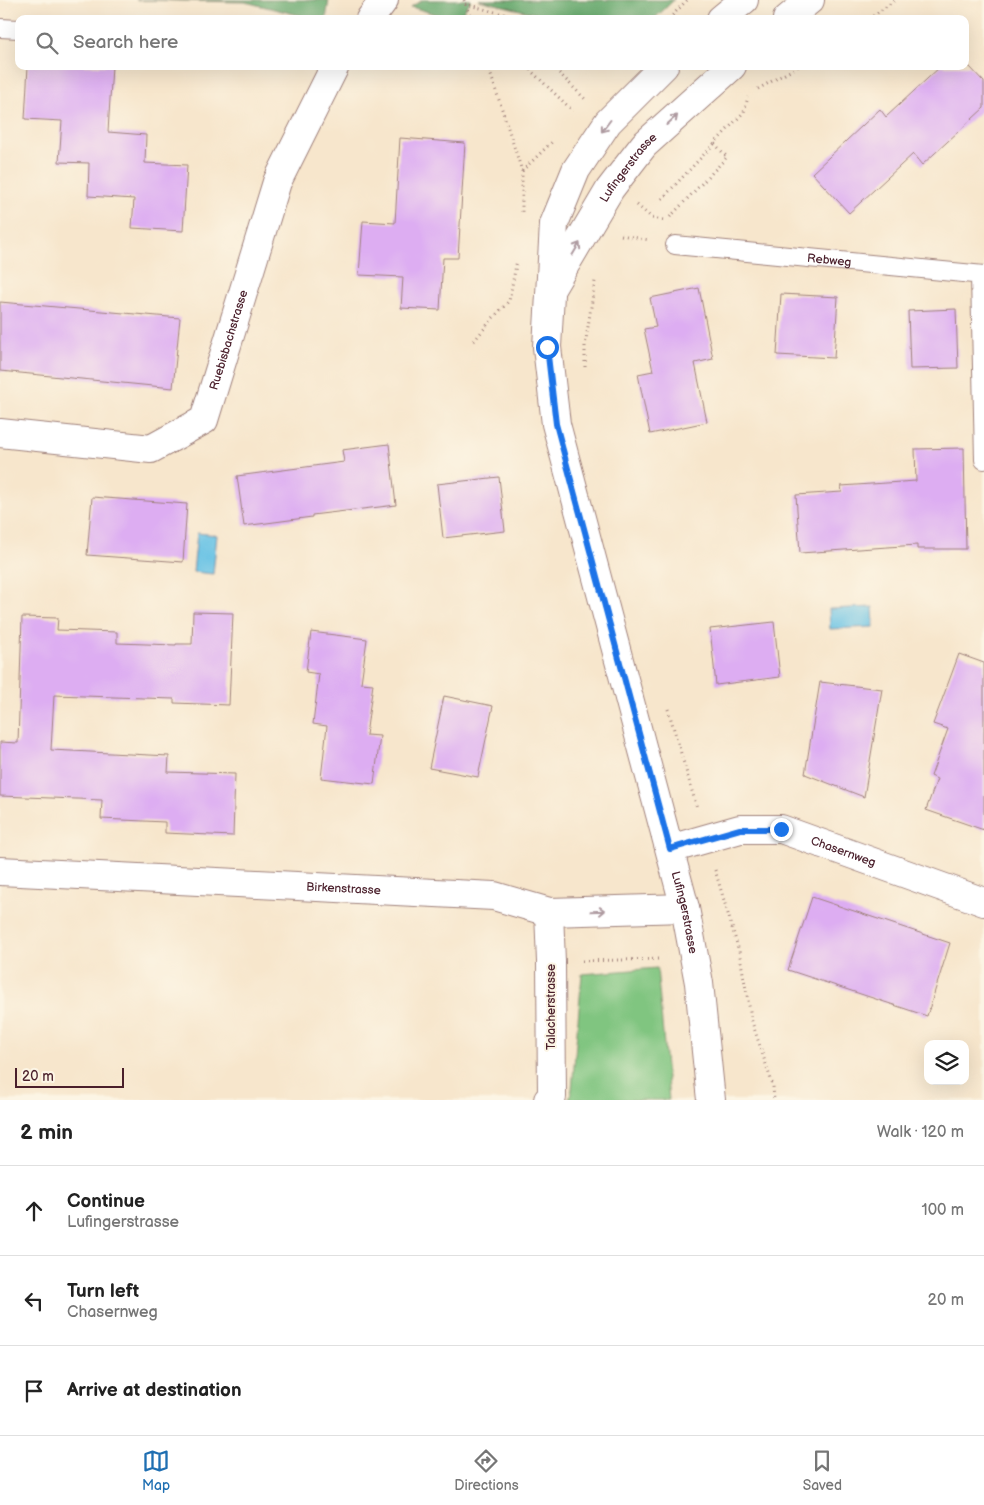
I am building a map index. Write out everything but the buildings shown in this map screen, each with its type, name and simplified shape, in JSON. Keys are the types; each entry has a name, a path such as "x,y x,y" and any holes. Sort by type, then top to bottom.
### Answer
{"street":[{"path":"373,15 384,0"},
{"path":"726,15 744,0"},
{"path":"792,15 810,0"},
{"name":"Ruebisbachstrasse","path":"0,433 152,449 204,420 277,182 333,70"},
{"name":"Lufingerstrasse","path":"660,70 608,122 576,170 554,224 547,347 556,424 685,908 699,983 711,1100"},
{"name":"Lufingerstrasse","path":"550,290 610,189 644,145 728,70"},
{"name":"Chasernweg","path":"670,849 740,829 781,829 984,902"},
{"name":"Birkenstrasse","path":"0,871 494,896 549,912 685,908"},
{"name":"Talacherstrasse","path":"548,1100 552,1097 549,912"}],"lane":[{"path":"0,28 15,30"},
{"name":"Rebweg","path":"675,245 982,275"},
{"path":"982,275 984,460"}],"path":[{"path":"673,15 687,0"},
{"path":"874,15 895,0"},
{"path":"464,2 470,15"},
{"path":"464,2 508,15"},
{"path":"489,70 522,171 522,218"},
{"path":"530,70 573,111"},
{"path":"556,70 591,104"},
{"path":"757,89 792,70"},
{"path":"662,199 744,112 749,94 741,99"},
{"path":"632,200 652,218 667,221 727,157 714,143"},
{"path":"613,233 675,245"},
{"path":"474,340 509,302 518,255"},
{"path":"585,373 585,346 595,278"},
{"path":"667,704 739,952 752,1022 772,1086 774,1100"},
{"path":"551,962 659,959"}],"green space":[{"path":"136,0 329,0 327,15 299,15 245,2"},
{"path":"422,0 471,0 462,15 439,15 411,7"},
{"path":"479,0 674,0 658,15 541,15"},
{"path":"657,968 669,1100 569,1100 572,1089 582,974"}],"water":[{"path":"197,533 217,535 213,574 193,572"},
{"path":"873,607 874,627 830,629 829,609"}],"route":[{"path":"547,347 556,424 670,849 740,829 781,829"}]}
